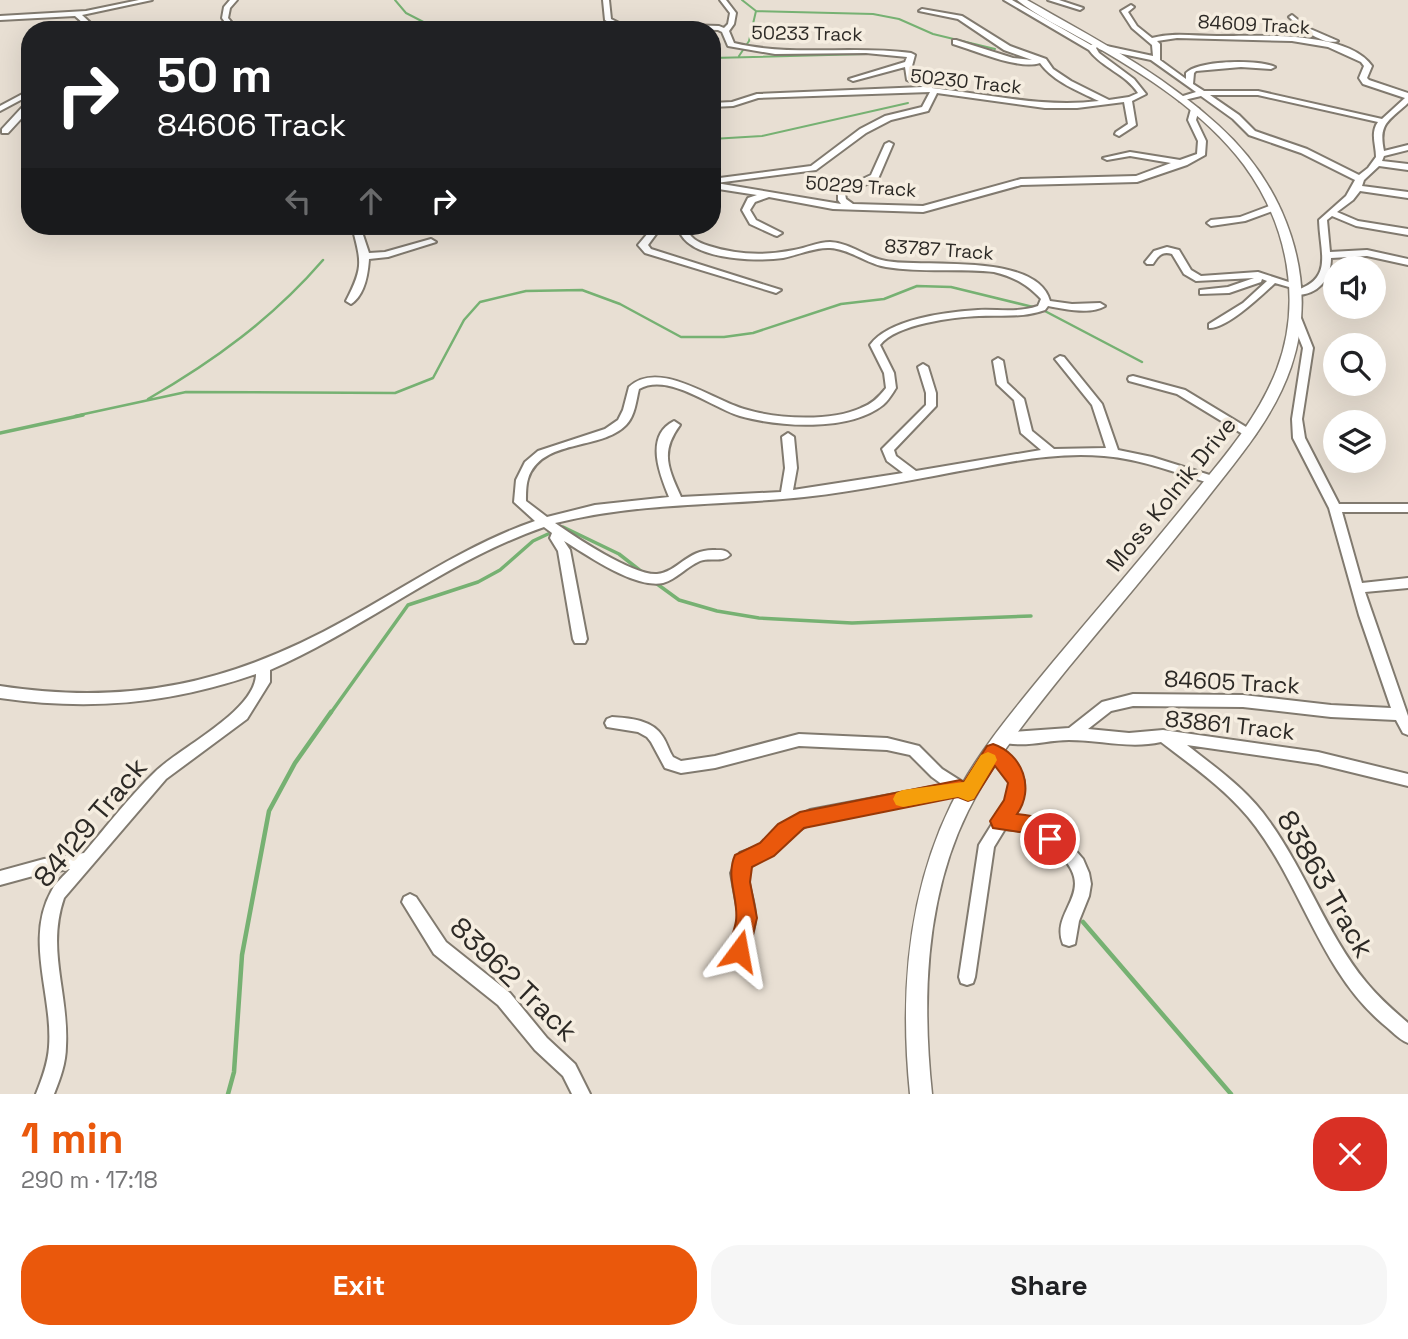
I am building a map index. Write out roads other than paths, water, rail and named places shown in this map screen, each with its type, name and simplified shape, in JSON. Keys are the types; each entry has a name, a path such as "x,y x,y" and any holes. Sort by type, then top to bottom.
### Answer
{"main road":[{"name":"Moss Kolnik Drive","path":"921,1094 916,1051 915,995 921,937 931,885 964,791 1004,737 1250,433 1283,377 1296,318 1287,285 1293,257 1275,207 1242,156 1189,102 1021,0"}],"street":[{"path":"0,18 76,13 149,0"},
{"path":"228,21 225,18 227,7 234,0"},
{"name":"50233 Track","path":"606,0 607,19 610,21"},
{"path":"723,0 733,13 731,24 725,31"},
{"path":"1007,0 1097,46 1156,60 1190,83 1252,133 1304,151 1359,183 1408,195"},
{"path":"1051,0 1080,8"},
{"path":"1131,7 1123,10 1132,24 1158,48 1156,60"},
{"path":"922,11 960,17 1007,48 1046,64 1058,77 1108,102"},
{"path":"76,13 85,21"},
{"path":"1292,17 1306,29 1343,46 1368,64 1364,81 1408,97 1382,121 1377,131 1379,159"},
{"name":"50233 Track","path":"721,30 725,31 729,43 750,49 807,52 864,50 911,55 908,64"},
{"name":"84609 Track","path":"1152,40 1180,36 1265,37 1314,42 1351,53"},
{"path":"956,42 1012,60 1046,64"},
{"path":"1097,46 1141,91 1139,96 1128,100 1132,125 1119,134"},
{"path":"1190,83 1190,73 1194,69 1222,67 1232,62 1271,67"},
{"path":"721,182 795,172 819,166 863,131 888,118 925,109 933,90 910,79 908,64 853,79"},
{"name":"50230 Track","path":"721,105 733,104 757,96 933,90 1045,106 1084,106 1128,100"},
{"path":"1189,102 1202,93 1258,93 1382,121"},
{"path":"0,109 21,97"},
{"path":"1189,102 1217,106"},
{"path":"1107,158 1130,154 1184,163 1203,152 1189,102"},
{"path":"5,131 21,114"},
{"path":"850,206 842,200 841,193 875,177 889,144"},
{"path":"1203,292 1229,290 1252,281 1318,285 1327,255 1322,223 1349,201 1359,183 1379,159 1408,147"},
{"path":"1379,159 1408,167"},
{"name":"50229 Track","path":"721,185 850,206 928,208 1013,183 1049,179 1124,181 1184,163"},
{"path":"772,195 751,200 746,210 753,222 777,233"},
{"path":"1211,223 1242,219 1275,207"},
{"path":"1332,213 1363,224 1408,232"},
{"path":"351,302 363,277 365,256 359,235"},
{"path":"651,235 643,245 648,251 776,290"},
{"name":"83787 Track","path":"684,235 692,242 737,257 765,257 832,245 889,265 943,265 1003,271 1035,284 1044,296 1045,303"},
{"path":"365,256 386,255 431,242"},
{"path":"1150,262 1157,252 1167,249 1177,254 1187,272 1199,279 1258,275 1287,285"},
{"path":"1327,255 1364,253 1408,262"},
{"path":"1213,326 1246,305 1287,285"},
{"path":"724,555 700,554 673,574 650,579 543,523 520,502 522,484 532,463 551,449 619,425 628,414 633,390 639,383 656,380 671,383 727,408 758,416 852,418 881,403 891,387 889,373 875,345 881,336 909,325 959,316 1025,313 1041,309 1045,303 1079,308 1100,306"},
{"path":"1296,318 1308,348 1307,376 1297,419 1299,438 1335,508 1357,588 1404,721"},
{"path":"1060,359 1097,404 1113,453"},
{"path":"998,360 1002,384 1019,399 1027,433 1051,452"},
{"path":"913,475 892,460 888,449 932,404 923,368"},
{"path":"1133,379 1181,392 1250,433"},
{"path":"674,425 663,440 661,466 676,499"},
{"path":"786,495 791,468 788,437"},
{"path":"0,692 52,700 137,697 263,666 316,642 478,551 543,523 604,506 676,499 786,495 1051,452 1113,453 1156,462 1212,480"},
{"path":"1335,508 1408,508"},
{"path":"558,533 556,538 564,550 580,639"},
{"path":"1357,588 1408,583"},
{"name":"84129 Track","path":"45,1094 58,1041 46,945 48,918 58,894 160,775 242,715 263,682 263,666"},
{"name":"84605 Track","path":"1072,734 1101,709 1119,701 1133,700 1243,701 1404,721"},
{"path":"612,723 648,730 659,742 670,764 681,767 745,755 799,740 873,743 914,750 936,774 964,791"},
{"name":"83861 Track","path":"1004,737 1026,740 1072,734 1146,741 1163,736 1318,758 1408,780"},
{"name":"83863 Track","path":"1163,736 1190,756 1261,822 1305,891 1326,940 1353,982 1367,1000 1408,1034"},
{"path":"967,976 985,853 1000,821 1013,803 1018,782 1010,768 993,752"},
{"path":"739,951 747,918 740,873 745,858 767,850 785,830 800,820 964,791"},
{"path":"1000,821 1039,826 1050,839 1077,860 1082,875 1082,892 1068,924 1069,938"},
{"path":"0,878 44,866 89,859"},
{"name":"83962 Track","path":"411,902 440,948 506,1002 541,1044 569,1070 581,1094"}],"waterway":[{"path":"395,0 406,13 422,21"},
{"path":"742,0 756,11"},
{"path":"739,56 749,41 756,11"},
{"path":"756,11 873,14 899,19 933,34 995,49"},
{"path":"721,58 866,54"},
{"path":"721,138 762,136 908,103"},
{"path":"148,399 242,337 284,301 323,260"},
{"path":"75,416 186,392 395,393 433,378 464,320 480,302 526,291 582,290 620,304 681,337 724,337 753,333 841,304 884,299 917,286 951,287 1041,309 1142,362"},
{"path":"0,433 83,415"},
{"path":"563,527 619,554 642,572"},
{"path":"330,714 408,605 478,582 500,570 533,541 548,534"},
{"path":"653,581 679,600 717,611 759,618 852,623 1031,616"},
{"path":"228,1094 234,1072 242,955 269,811 295,763 331,712"},
{"path":"1083,922 1231,1094"}]}
